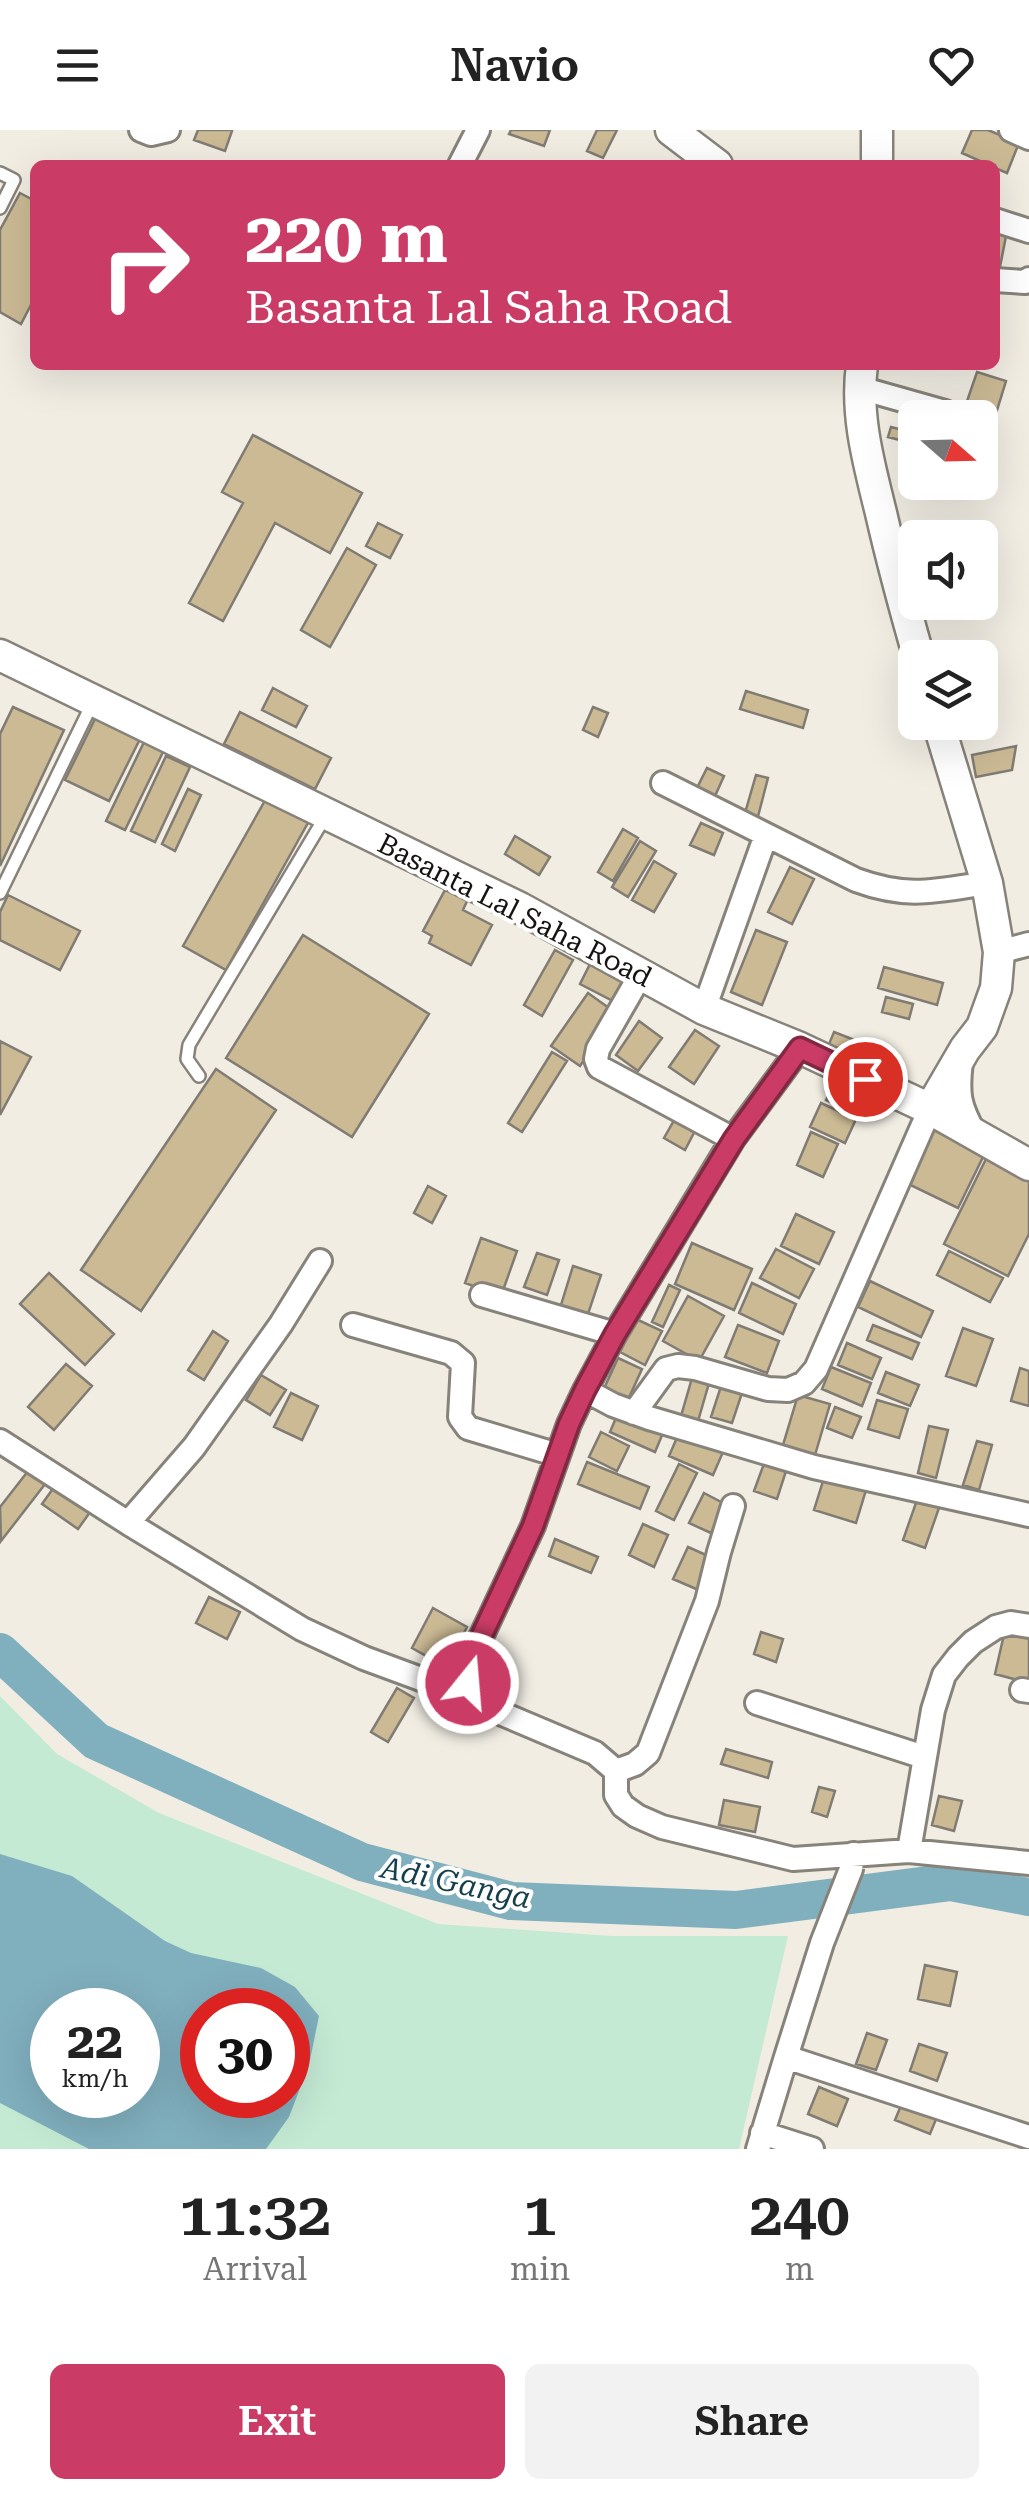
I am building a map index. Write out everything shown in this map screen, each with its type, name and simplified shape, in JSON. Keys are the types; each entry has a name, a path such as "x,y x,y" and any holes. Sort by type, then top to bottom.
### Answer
{"main road":[{"path":"671,130 710,160"},
{"path":"877,130 877,160"},
{"path":"861,376 863,431 871,474 914,640"},
{"name":"Basanta Lal Saha Road","path":"0,655 520,908 704,1009 800,1048 930,1109 1029,1165"},
{"path":"930,1109 982,1027 996,988 999,952 987,882 944,740"}],"street":[{"path":"141,130 152,134 168,130"},
{"path":"463,160 478,130"},
{"path":"1011,130 1029,138"},
{"path":"1000,222 1029,231"},
{"path":"1000,280 1029,279"},
{"path":"861,376 917,400"},
{"path":"664,783 878,888 925,893 987,882"},
{"path":"704,1009 766,835"},
{"path":"999,952 1029,944"},
{"path":"640,974 598,1049 596,1059 600,1067 734,1139"},
{"path":"476,1700 468,1683 467,1667 533,1526 585,1390 734,1139 800,1048"},
{"path":"965,1049 958,1098 976,1134"},
{"path":"634,1413 666,1369 678,1366 768,1389 788,1390 804,1383 816,1369 930,1109"},
{"path":"128,1523 194,1447 320,1261"},
{"path":"482,1296 615,1334"},
{"path":"353,1325 451,1353 463,1362 460,1417 468,1428 558,1455"},
{"path":"585,1390 634,1413 848,1476 1029,1514"},
{"path":"0,1441 302,1630 596,1753 616,1771 616,1795 623,1806 662,1827 793,1859 854,1859 902,1851 1029,1862"},
{"path":"616,1771 636,1764 648,1753 708,1602 733,1506"},
{"path":"902,1851 944,1676 973,1642 996,1626 1029,1626"},
{"path":"757,1703 924,1757"},
{"path":"812,2149 760,2141 822,1943 854,1859"},
{"path":"786,2057 1029,2137"}],"lane":[{"path":"0,173 14,180 0,208"},
{"path":"0,892 94,700"},
{"path":"199,1076 187,1059 190,1045 328,814"}],"green space":[{"path":"0,1696 57,1754 159,1813 438,1924 612,1936 788,1936 739,2149 0,2149"}],"water":[{"path":"0,1854 72,1876 165,1941 191,1953 261,1968 296,1988 180,1988 180,2118 288,2118 266,2149 89,2149 0,2103"},
{"path":"310,2005 319,2016 310,2060"}],"building":[{"path":"198,130 232,131 225,151 194,140"},
{"path":"511,130 550,130 544,146 509,134"},
{"path":"597,130 617,130 603,158 587,151"},
{"path":"972,130 988,130 1019,143 1007,173 1000,170 1000,160 978,160 962,153"},
{"path":"20,193 30,198 30,307 21,324 0,312 0,230"},
{"path":"1000,225 1008,226 1000,267"},
{"path":"977,372 1006,381 998,407 998,400 967,400"},
{"path":"891,427 898,429 898,440 888,437"},
{"path":"253,435 362,493 330,553 275,523 223,621 189,603 243,503 222,492"},
{"path":"378,523 402,535 390,558 366,546"},
{"path":"347,548 376,565 330,647 301,630"},
{"path":"273,688 307,706 296,727 262,710"},
{"path":"746,691 808,710 803,728 740,709"},
{"path":"13,707 64,730 0,866 0,734"},
{"path":"593,707 608,713 598,737 583,730"},
{"path":"240,712 331,758 315,789 224,744"},
{"path":"96,717 140,739 109,801 65,780"},
{"path":"145,740 164,750 125,830 106,821"},
{"path":"1016,746 1012,770 976,777 972,755"},
{"path":"166,756 190,767 155,842 131,831"},
{"path":"707,768 724,776 715,796 697,788"},
{"path":"756,775 768,778 756,824 743,820"},
{"path":"188,789 201,795 175,851 162,844"},
{"path":"267,797 309,821 226,970 183,946"},
{"path":"701,823 723,833 714,855 690,845"},
{"path":"623,829 638,838 613,881 598,872"},
{"path":"515,836 550,857 539,875 505,854"},
{"path":"640,841 656,851 628,897 612,887"},
{"path":"654,861 676,874 654,912 632,900"},
{"path":"790,867 814,879 792,924 768,912"},
{"path":"445,890 467,901 463,910 492,925 471,965 429,943 432,936 423,931"},
{"path":"8,895 80,931 60,970 0,940 0,912"},
{"path":"756,930 787,942 762,1005 731,992"},
{"path":"303,935 429,1014 352,1137 226,1058"},
{"path":"555,950 573,960 542,1016 524,1005"},
{"path":"592,960 625,977 613,1001 580,984"},
{"path":"884,967 943,983 937,1005 878,988"},
{"path":"588,993 616,1013 580,1066 551,1046"},
{"path":"886,997 913,1004 909,1019 882,1012"},
{"path":"639,1021 662,1038 638,1071 616,1055"},
{"path":"695,1030 719,1046 694,1084 669,1067"},
{"path":"834,1032 852,1039 845,1056 827,1049"},
{"path":"0,1041 31,1057 0,1115"},
{"path":"552,1052 567,1061 522,1132 508,1123"},
{"path":"216,1069 276,1110 141,1311 81,1270"},
{"path":"835,1081 856,1091 847,1109 826,1100"},
{"path":"821,1103 856,1119 845,1143 810,1127"},
{"path":"676,1117 696,1129 685,1150 664,1138"},
{"path":"927,1127 984,1155 958,1208 900,1180"},
{"path":"811,1132 838,1144 823,1177 797,1165"},
{"path":"988,1155 1029,1176 1029,1234 1008,1276 944,1244"},
{"path":"428,1186 446,1196 432,1223 414,1213"},
{"path":"796,1214 834,1232 819,1264 781,1246"},
{"path":"481,1238 517,1251 501,1296 465,1283"},
{"path":"692,1243 752,1269 734,1310 675,1284"},
{"path":"776,1249 814,1269 799,1298 760,1278"},
{"path":"949,1251 1003,1278 990,1302 937,1275"},
{"path":"537,1253 559,1260 547,1295 524,1287"},
{"path":"573,1266 601,1275 588,1314 561,1305"},
{"path":"49,1273 114,1334 85,1365 20,1304"},
{"path":"870,1281 933,1311 921,1337 858,1307"},
{"path":"752,1283 796,1304 783,1334 739,1313"},
{"path":"669,1285 680,1290 663,1327 652,1322"},
{"path":"688,1296 724,1316 699,1361 663,1341"},
{"path":"636,1319 662,1331 645,1365 620,1352"},
{"path":"738,1325 779,1341 767,1373 725,1357"},
{"path":"873,1325 919,1343 912,1359 867,1340"},
{"path":"963,1328 993,1339 976,1386 946,1376"},
{"path":"213,1331 228,1341 204,1380 188,1370"},
{"path":"847,1343 881,1358 872,1379 838,1365"},
{"path":"618,1358 642,1369 626,1404 602,1393"},
{"path":"66,1364 92,1386 54,1430 28,1407"},
{"path":"831,1367 871,1383 862,1406 822,1389"},
{"path":"1020,1368 1029,1371 1029,1406 1011,1401"},
{"path":"886,1372 919,1385 910,1406 878,1393"},
{"path":"261,1375 286,1390 270,1415 246,1400"},
{"path":"692,1378 709,1383 696,1428 679,1423"},
{"path":"723,1380 744,1387 732,1423 711,1417"},
{"path":"291,1393 318,1406 302,1440 274,1427"},
{"path":"798,1395 830,1404 815,1455 783,1445"},
{"path":"877,1400 908,1409 899,1438 868,1429"},
{"path":"835,1407 861,1417 852,1438 827,1428"},
{"path":"618,1413 663,1433 655,1452 610,1432"},
{"path":"929,1426 948,1430 936,1478 918,1473"},
{"path":"601,1432 629,1446 617,1471 589,1457"},
{"path":"679,1433 723,1452 713,1475 669,1456"},
{"path":"977,1441 992,1445 979,1490 963,1485"},
{"path":"765,1461 787,1468 777,1499 754,1491"},
{"path":"587,1462 649,1487 640,1509 578,1484"},
{"path":"679,1464 697,1473 674,1520 656,1511"},
{"path":"32,1466 49,1479 1,1541 0,1507"},
{"path":"824,1478 866,1490 856,1523 814,1510"},
{"path":"57,1483 93,1508 78,1529 42,1504"},
{"path":"704,1493 725,1504 711,1533 689,1523"},
{"path":"918,1497 940,1505 925,1548 903,1540"},
{"path":"643,1524 668,1535 654,1567 629,1555"},
{"path":"555,1539 598,1557 591,1573 549,1556"},
{"path":"688,1547 715,1559 701,1591 673,1579"},
{"path":"209,1597 240,1612 227,1639 196,1623"},
{"path":"433,1608 467,1627 446,1667 412,1648"},
{"path":"1005,1630 1029,1636 1029,1683 995,1674"},
{"path":"761,1632 783,1639 776,1662 754,1654"},
{"path":"397,1688 414,1698 388,1742 371,1732"},
{"path":"726,1749 772,1762 768,1778 721,1764"},
{"path":"819,1787 835,1791 827,1817 812,1812"},
{"path":"939,1796 962,1801 954,1831 932,1825"},
{"path":"724,1800 760,1807 755,1832 719,1825"},
{"path":"925,1965 957,1972 950,2006 918,1999"},
{"path":"867,2033 887,2040 876,2070 856,2064"},
{"path":"919,2044 947,2053 937,2081 910,2071"},
{"path":"819,2087 848,2099 837,2126 808,2114"},
{"path":"904,2098 939,2112 930,2134 895,2120"}],"waterway":[{"name":"Adi Ganga","path":"0,1652 96,1741 362,1862 511,1901 736,1910 951,1882 1029,1897"}],"route":[{"path":"468,1683 467,1667 533,1526 585,1390 734,1139 800,1048 865,1079"}]}
